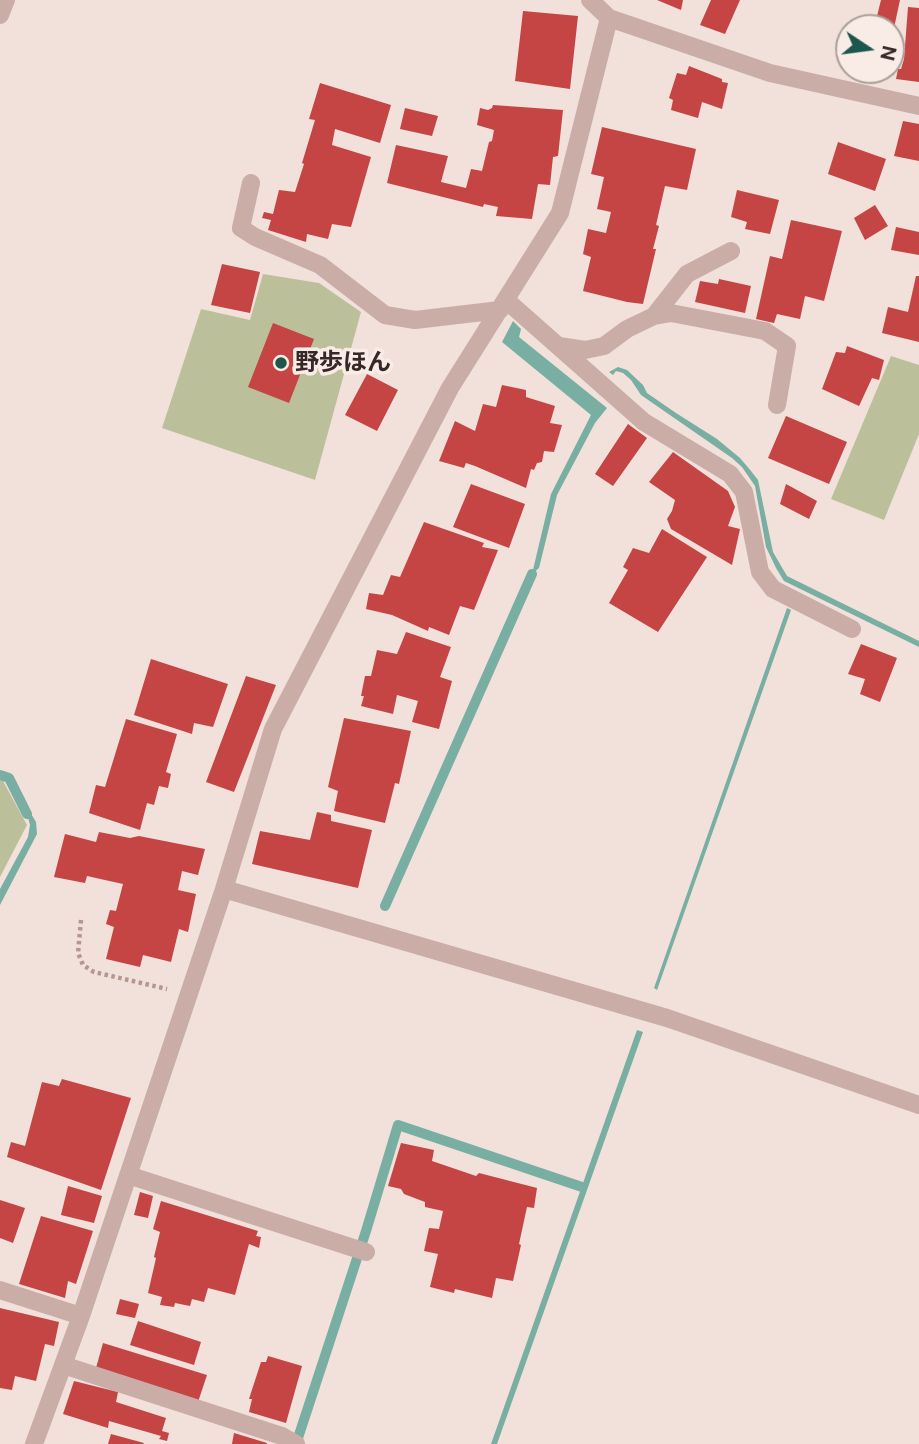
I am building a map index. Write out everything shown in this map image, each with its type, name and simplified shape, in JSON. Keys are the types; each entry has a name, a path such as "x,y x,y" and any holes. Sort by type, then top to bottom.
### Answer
{"street":[{"path":"0,15 6,0"},
{"path":"590,0 608,18 770,73 919,106"},
{"path":"34,1444 81,1316 224,889 272,729 450,388 560,213 608,18"},
{"path":"251,183 241,228 255,237 320,264 385,315 415,320 503,305 558,346 644,422 730,474 744,492 760,572 773,589 852,629"},
{"path":"654,316 687,274 732,251"},
{"path":"558,346 585,350 604,346 654,316 671,313 765,331 787,346 777,405"},
{"path":"224,889 667,1018 919,1105"},
{"path":"128,1175 366,1252"},
{"path":"0,1290 81,1316"},
{"path":"63,1365 282,1436 296,1444"}],"path":[{"path":"81,920 78,953 83,965 94,972 189,994"}],"green space":[{"path":"263,274 319,283 361,312 315,480 162,428 201,309 250,320"},
{"path":"891,356 919,365 919,434 884,520 831,499"},
{"path":"0,780 27,825 0,877"}],"water":[{"path":"513,321 521,329 519,337 607,408 595,423 557,495 539,568 532,574 551,494 591,415 502,342"},
{"path":"618,367 627,370 643,385 647,393 717,439 751,471 758,480 773,552 787,576 919,641 919,647 784,581 766,547 755,486 742,467 641,395 623,373 616,371 613,375 609,372"},
{"path":"787,608 791,610 657,990 654,988"},
{"path":"30,812 36,822 37,834 0,905 0,889 28,837 30,825 27,814"},
{"path":"637,1030 643,1032 497,1444 491,1444"}],"building":[{"path":"657,0 683,0 681,10"},
{"path":"711,0 740,0 725,34 700,25"},
{"path":"881,0 900,0 897,14 878,14"},
{"path":"908,7 919,8 919,82 905,80"},
{"path":"523,11 578,16 570,89 515,81"},
{"path":"689,66 728,83 722,109 702,102 698,118 671,110 673,100 669,98 677,73 686,75"},
{"path":"320,83 391,105 380,143 335,129 332,145 371,157 351,227 332,224 328,239 307,234 306,242 268,230 271,220 262,218 264,212 273,214 279,190 295,192 315,120 309,119"},
{"path":"493,105 563,110 558,156 553,157 550,185 538,184 532,219 496,216 498,207 484,204 483,207 387,183 396,145 448,156 441,182 466,188 471,169 482,171 494,130 477,125 480,108 488,110"},
{"path":"405,108 438,116 432,136 400,129"},
{"path":"903,121 919,124 919,161 894,156"},
{"path":"602,127 696,149 687,190 665,186 656,225 659,226 653,249 656,249 643,304 583,291 591,257 583,254 588,229 606,233 611,212 597,209 604,177 591,174"},
{"path":"838,142 886,159 875,191 828,174"},
{"path":"737,190 779,200 770,234 745,229 747,222 731,217"},
{"path":"875,205 888,226 865,240 854,218"},
{"path":"791,220 842,231 824,301 805,296 800,319 777,314 774,323 756,319 770,256 782,259"},
{"path":"896,227 919,232 919,255 891,250"},
{"path":"222,264 260,272 250,313 211,305"},
{"path":"916,276 919,276 919,342 882,333 888,307 908,312"},
{"path":"719,279 751,286 745,313 695,302 700,281 718,284"},
{"name":"野歩ほん","path":"273,323 314,339 289,403 248,387"},
{"path":"847,346 884,360 879,380 872,378 859,406 822,389 836,352 845,353"},
{"path":"367,374 398,390 377,431 345,415"},
{"path":"502,385 526,390 526,397 555,406 550,423 562,425 554,452 544,451 542,462 537,463 534,470 531,469 526,488 466,463 464,468 439,461 455,421 475,431 483,404 496,407"},
{"path":"786,416 847,442 829,484 768,458"},
{"path":"628,424 647,438 613,486 595,474"},
{"path":"673,452 728,491 735,507 728,526 740,529 732,565 671,529 667,519 675,500 649,482"},
{"path":"471,484 525,504 509,548 453,527"},
{"path":"786,484 817,501 809,519 780,504"},
{"path":"424,522 484,543 482,547 498,550 474,610 460,606 449,635 429,627 428,631 392,615 366,609 369,593 383,595 391,575 400,577"},
{"path":"662,529 707,557 658,632 609,603 628,570 623,567 633,548 649,553"},
{"path":"406,632 451,647 440,677 452,681 439,729 412,722 418,701 397,695 393,714 361,706 365,676 371,676 377,650 397,654"},
{"path":"861,644 897,658 880,702 860,694 865,679 848,674"},
{"path":"151,659 228,684 213,727 194,723 192,734 134,715"},
{"path":"246,676 276,685 234,792 206,782"},
{"path":"344,718 411,731 399,784 395,783 385,823 334,811 338,791 328,787"},
{"path":"126,719 177,734 166,772 171,774 168,788 159,786 154,805 147,803 140,830 89,813 96,785 105,787"},
{"path":"317,812 331,815 331,821 372,830 358,888 252,864 260,831 310,840"},
{"path":"99,832 130,838 139,836 205,849 198,875 182,871 178,890 196,894 188,932 179,929 171,962 143,955 140,967 106,959 114,927 106,924 110,910 116,911 123,884 87,876 85,883 54,877 65,834 96,842"},
{"path":"62,1079 131,1098 101,1190 7,1157 11,1142 25,1146 42,1082 59,1086"},
{"path":"401,1143 434,1150 432,1161 476,1176 479,1173 537,1188 534,1208 527,1207 513,1281 496,1278 492,1298 455,1289 454,1293 430,1287 438,1254 424,1251 429,1228 439,1229 443,1211 425,1207 425,1202 404,1194 401,1189 388,1186"},
{"path":"68,1186 102,1196 94,1223 61,1215"},
{"path":"140,1192 153,1196 148,1218 134,1215"},
{"path":"0,1200 25,1208 13,1243 0,1238"},
{"path":"161,1201 258,1231 256,1236 261,1237 259,1248 249,1244 235,1295 208,1288 204,1302 192,1299 190,1306 175,1303 174,1307 160,1305 162,1297 148,1293 160,1232 153,1229"},
{"path":"41,1216 93,1231 76,1284 68,1281 65,1298 19,1284"},
{"path":"120,1299 139,1304 135,1318 116,1314"},
{"path":"0,1308 59,1322 54,1346 45,1344 36,1381 15,1376 12,1390 0,1388"},
{"path":"138,1321 201,1342 194,1365 130,1345"},
{"path":"103,1343 207,1375 198,1402 96,1368"},
{"path":"268,1356 302,1366 286,1423 249,1412 252,1399 249,1399 261,1362 266,1362"},
{"path":"74,1381 118,1392 116,1402 166,1418 162,1431 169,1433 167,1441 159,1439 161,1436 109,1421 108,1428 63,1414"},
{"path":"234,1433 267,1443 267,1444 232,1444"},
{"path":"111,1434 144,1443 108,1444"}],"waterway":[{"path":"385,906 532,574"},
{"path":"0,775 9,778 27,814"},
{"path":"296,1444 398,1125 582,1187"}],"place":[{"name":"野歩ほん","path":"281,363"}]}
